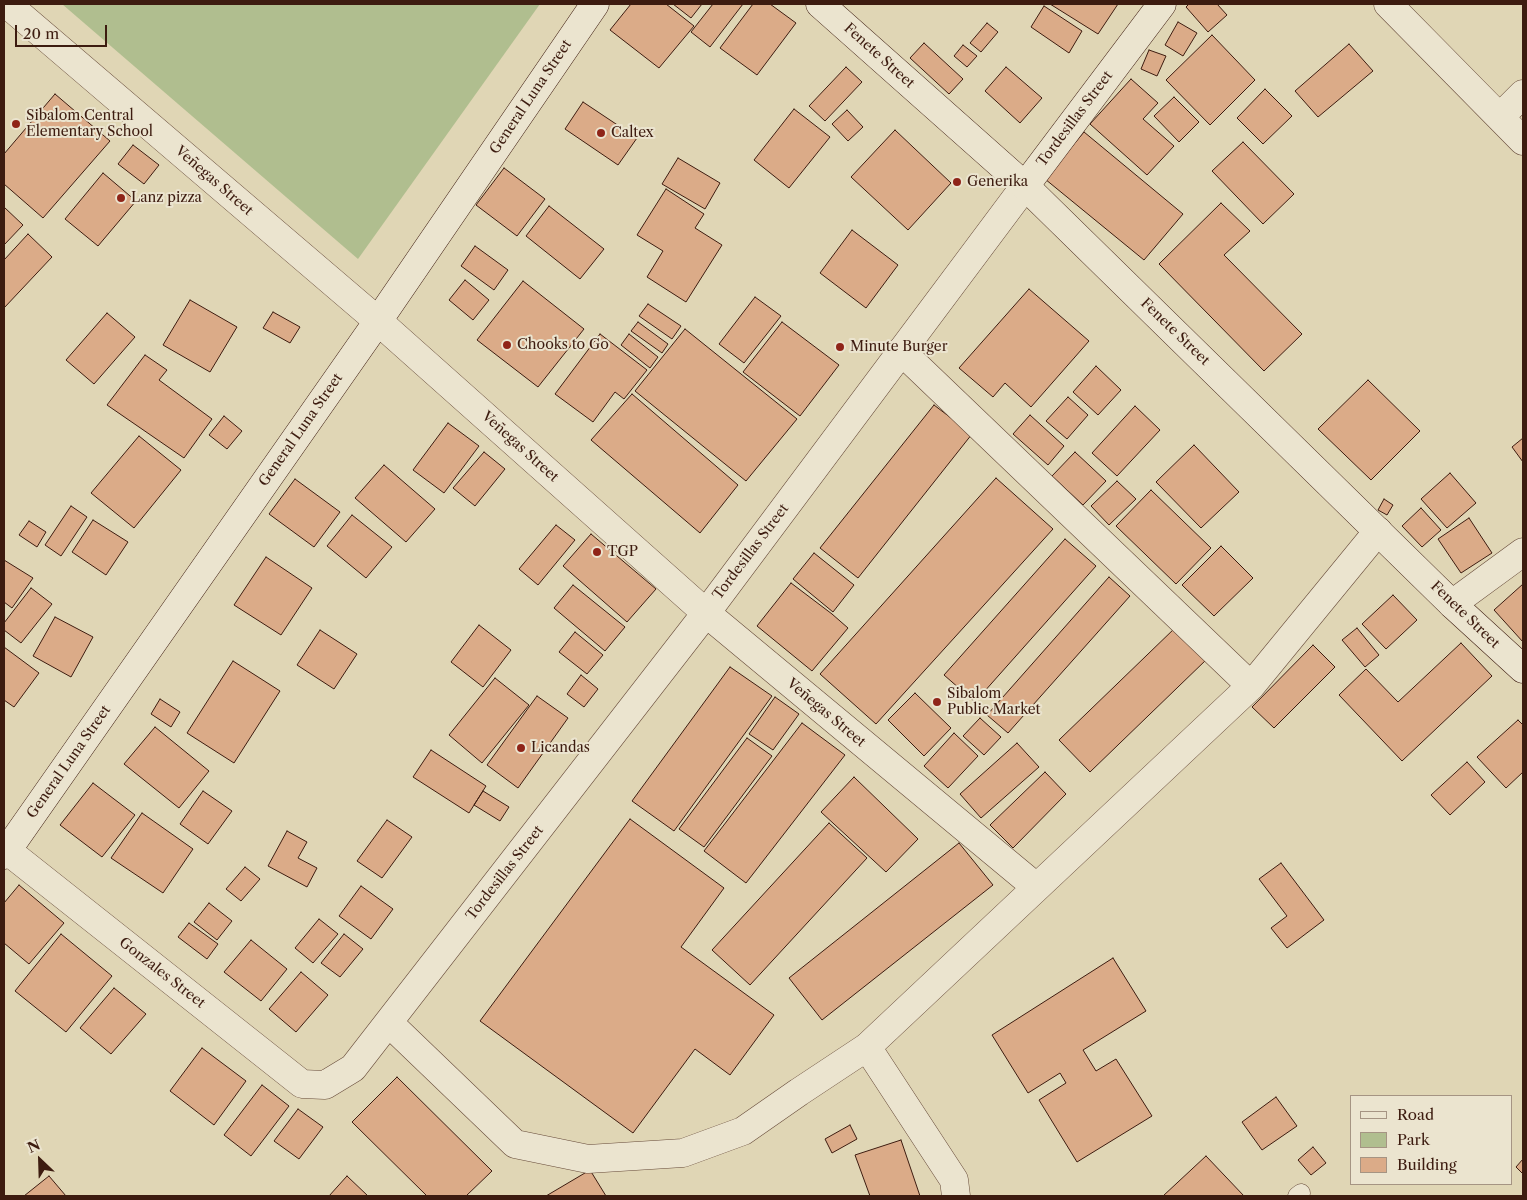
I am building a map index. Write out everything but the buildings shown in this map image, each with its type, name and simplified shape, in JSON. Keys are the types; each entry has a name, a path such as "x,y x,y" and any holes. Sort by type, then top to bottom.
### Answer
{"street":[{"name":"Veñegas Street","path":"7,4 378,321 706,613 1036,887"},
{"name":"General Luna Street","path":"5,851 378,321 595,4"},
{"name":"Fenete Street","path":"820,4 1025,186 1452,604 1523,669"},
{"name":"Tordesillas Street","path":"325,1085 353,1068 389,1023 706,613 1162,4"},
{"path":"1388,4 1523,141"},
{"path":"1500,117 1523,94"},
{"path":"901,352 1251,686"},
{"path":"389,1023 515,1144 588,1159 682,1153 743,1131 867,1047 1251,686 1378,531"},
{"path":"1452,604 1523,552"},
{"name":"Gonzales Street","path":"5,851 302,1084 325,1085"},
{"path":"867,1047 954,1180 956,1196"}],"green space":[{"path":"62,4 540,4 358,259"}],"place":[{"name":"Sibalom Central Elementary School","path":"16,124"},
{"name":"Caltex","path":"601,133"},
{"name":"Generika","path":"957,182"},
{"name":"Lanz pizza","path":"121,198"},
{"name":"Chooks to Go","path":"507,345"},
{"name":"Minute Burger","path":"840,347"},
{"name":"TGP","path":"597,552"},
{"name":"Sibalom Public Market","path":"937,702"},
{"name":"Licandas","path":"521,748"}]}
